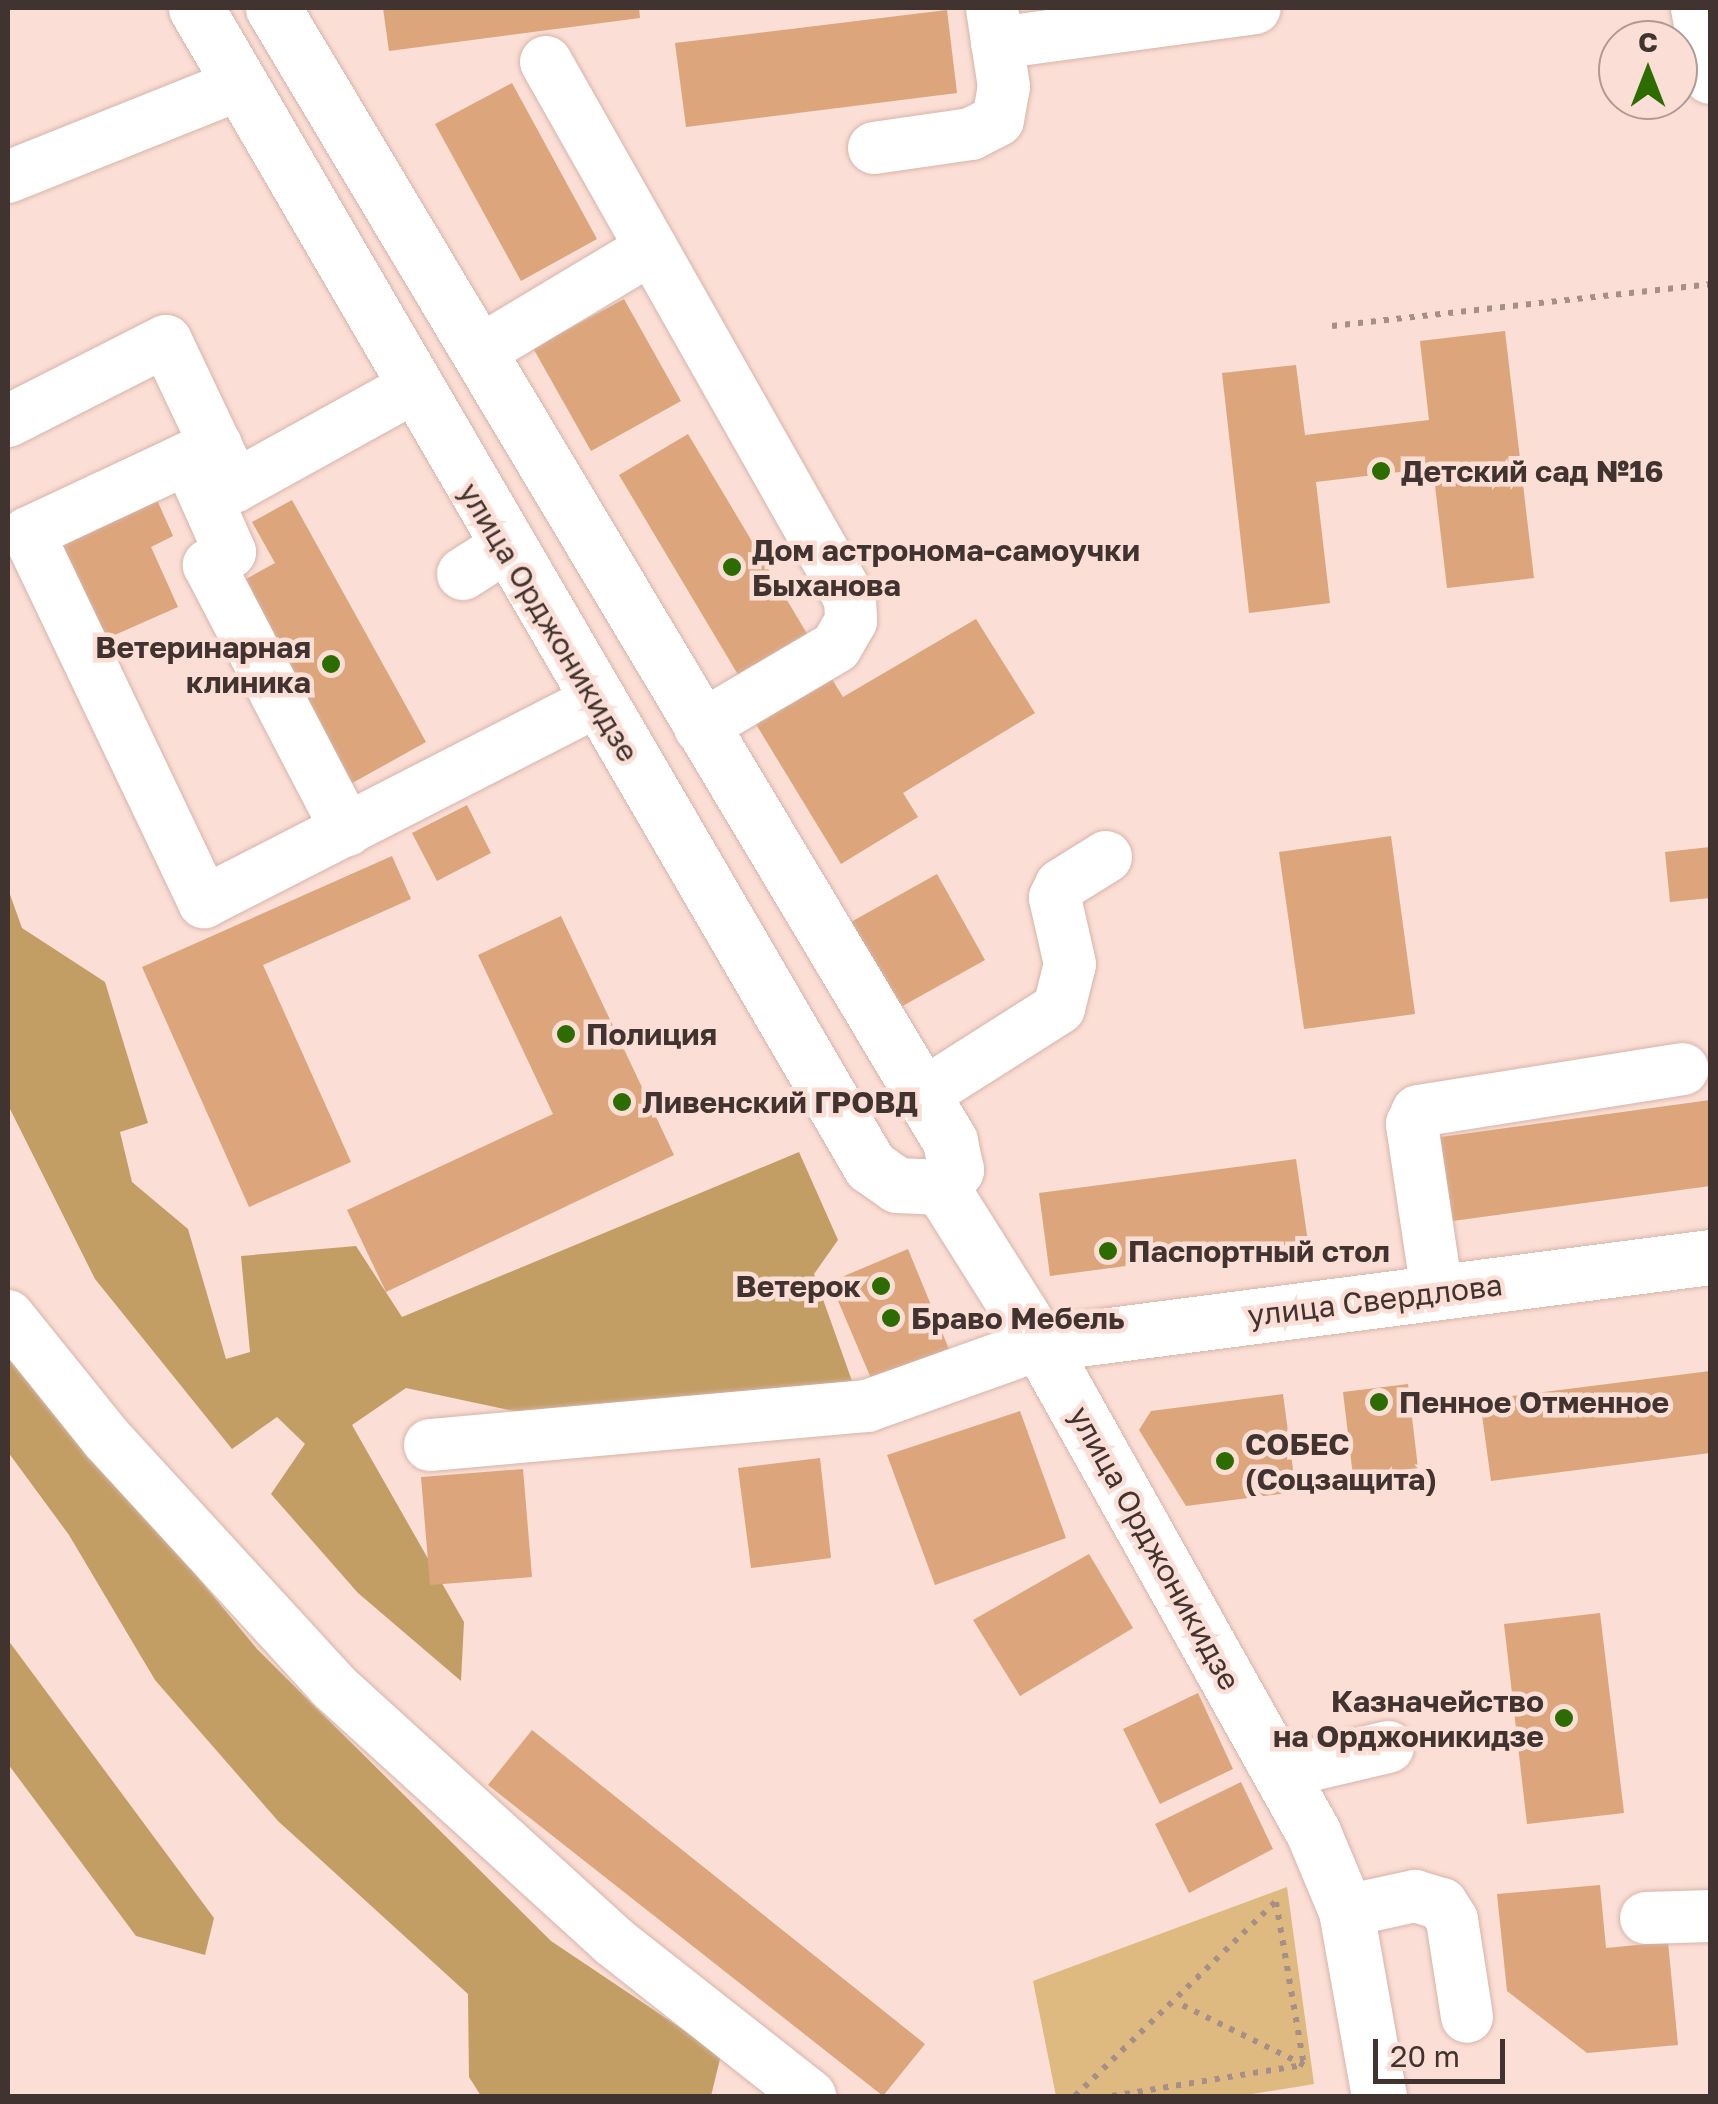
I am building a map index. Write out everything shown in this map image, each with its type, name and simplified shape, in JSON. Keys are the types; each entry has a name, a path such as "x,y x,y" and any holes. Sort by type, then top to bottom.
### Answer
{"main road":[{"name":"улица Орджоникидзе","path":"196,8 411,389 484,561 596,700 870,1166 897,1185 941,1187 1040,1344 1282,1772 1346,1911 1379,2096"},
{"path":"272,8 480,351 919,1097 950,1141 956,1170 941,1187"},
{"name":"улица Свердлова","path":"1040,1344 1710,1258"}],"lane":[{"path":"874,148 971,134 998,120 1004,86 994,25 1255,8"},
{"path":"1697,8 1710,78"},
{"path":"546,62 851,610 836,647 700,727"},
{"path":"8,177 241,84"},
{"path":"480,351 652,248"},
{"path":"8,422 166,341 230,552 209,565 346,830"},
{"path":"202,451 235,486 411,389"},
{"path":"202,451 28,533 204,902 596,700"},
{"path":"919,1097 1059,1008 1070,964 1055,898 1062,885 1106,857"},
{"path":"1437,1292 1412,1124 1418,1111 1682,1069"},
{"path":"8,1316 107,1439 333,1686 614,1941 810,2096"},
{"path":"430,1445 867,1406 1040,1344"},
{"path":"1282,1772 1388,1746"},
{"path":"1346,1911 1415,1896 1442,1904 1450,1914 1467,2016"},
{"path":"1646,1918 1710,1916"}],"path":[{"path":"1332,326 1710,284"},
{"path":"1075,2096 1276,1901 1304,2065"},
{"path":"1176,2002 1304,2065"},
{"path":"1112,2096 1304,2065"}],"shaded area":[{"path":"8,889 22,928 105,982 148,1123 120,1132 132,1182 188,1229 226,1359 250,1352 241,1256 356,1246 402,1317 799,1152 838,1240 814,1274 852,1381 523,1413 406,1388 352,1425 464,1622 461,1681 358,1593 271,1494 305,1444 277,1417 232,1449 95,1279 8,1105"},
{"path":"8,1347 257,1649 551,1941 721,2055 711,2096 481,2096 469,2077 468,1994 278,1821 155,1680 69,1535 8,1452"},
{"path":"8,1640 214,1918 205,1955 136,1936 8,1764"},
{"path":"1287,1887 1314,2084 1240,2096 1056,2096 1033,1981"}],"building":[{"path":"383,8 639,8 640,18 389,51"},
{"path":"947,10 957,93 686,127 675,43"},
{"path":"512,83 597,239 521,281 435,124"},
{"path":"624,299 681,401 591,451 533,348"},
{"path":"1505,331 1534,578 1447,588 1433,468 1316,482 1330,603 1249,613 1222,373 1296,365 1305,435 1429,420 1420,341"},
{"path":"688,434 809,637 740,678 619,475"},
{"path":"154,493 173,536 151,547 178,607 92,645 46,541"},
{"name":"Ветеринарная клиника","path":"292,500 426,742 347,786 235,585 275,563 252,522"},
{"path":"976,619 1035,713 903,793 918,817 841,864 754,721 830,676 843,697"},
{"path":"467,805 491,853 437,881 412,833"},
{"path":"1391,836 1415,1014 1304,1029 1279,852"},
{"path":"1710,847 1710,898 1670,902 1665,852"},
{"path":"392,856 411,899 263,965 351,1162 249,1207 142,967"},
{"path":"937,874 985,960 899,1008 851,922"},
{"name":"Полиция","path":"561,916 674,1155 386,1292 347,1210 553,1114 478,955"},
{"path":"1710,1100 1710,1186 1438,1223 1426,1139"},
{"path":"1296,1159 1308,1242 1050,1276 1039,1193"},
{"name":"Браво Мебель","path":"908,1249 951,1354 873,1383 830,1282"},
{"path":"1710,1371 1710,1453 1491,1481 1480,1400"},
{"path":"1408,1384 1418,1468 1353,1476 1343,1392"},
{"name":"СОБЕС (Соцзащита)","path":"1283,1394 1296,1492 1186,1506 1139,1430 1151,1411"},
{"path":"1020,1411 1066,1538 935,1585 887,1455"},
{"path":"820,1458 831,1558 751,1568 738,1468"},
{"path":"523,1469 532,1577 430,1585 421,1477"},
{"path":"1089,1554 1133,1628 1020,1696 973,1620"},
{"name":"Казначейство на Орджоникидзе","path":"1600,1613 1624,1813 1527,1824 1504,1624"},
{"path":"1198,1693 1233,1769 1160,1804 1123,1729"},
{"path":"532,1730 925,2044 883,2096 488,1785"},
{"path":"1241,1782 1273,1849 1189,1893 1155,1824"},
{"path":"1600,1885 1606,1948 1668,1942 1678,2045 1587,2053 1507,1991 1497,1894"}],"place":[{"name":"Детский сад №16","path":"1381,471"},
{"name":"Дом астронома-самоучки Быханова","path":"732,567"},
{"name":"Ветеринарная клиника","path":"331,664"},
{"name":"Полиция","path":"566,1034"},
{"name":"Ливенский ГРОВД","path":"622,1102"},
{"name":"Паспортный стол","path":"1108,1251"},
{"name":"Ветерок","path":"881,1286"},
{"name":"Браво Мебель","path":"891,1318"},
{"name":"Пенное Отменное","path":"1379,1402"},
{"name":"СОБЕС (Соцзащита)","path":"1225,1461"},
{"name":"Казначейство на Орджоникидзе","path":"1564,1718"}]}
